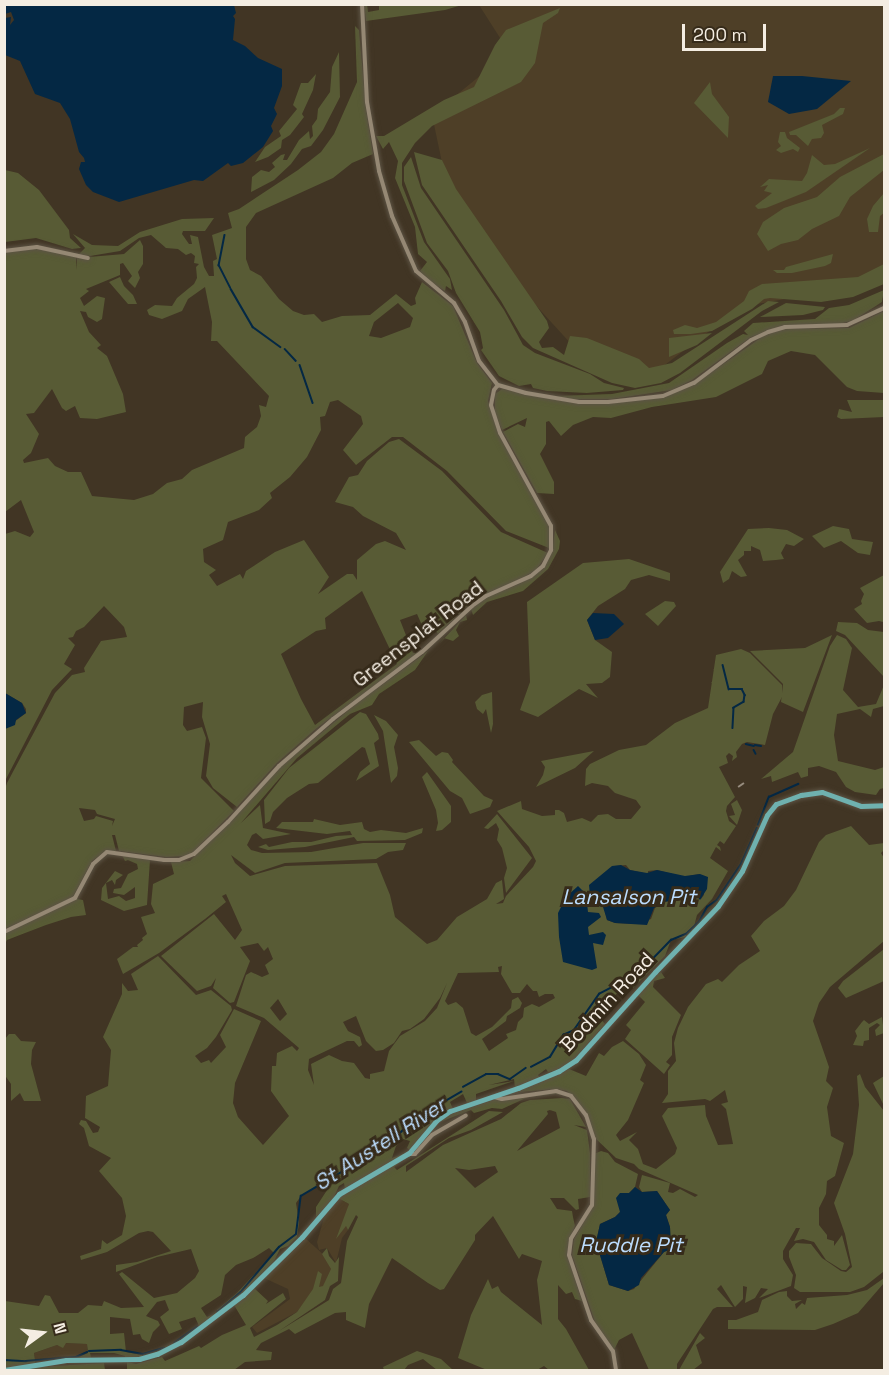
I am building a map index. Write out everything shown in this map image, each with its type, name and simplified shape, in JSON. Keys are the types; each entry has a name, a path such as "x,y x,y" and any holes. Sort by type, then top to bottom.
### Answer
{"main road":[{"name":"Bodmin Road","path":"4,1370 66,1360 139,1359 168,1350 190,1336 243,1295 302,1237 339,1194 408,1154 437,1120 446,1114 559,1071 576,1060 718,906 742,871 767,815 776,804 801,795 822,792 857,805 885,805"}],"street":[{"path":"362,4 367,102 379,171 392,216 416,271 454,303 465,322 479,361 498,385 519,392 579,402 663,396 694,383 751,340 768,332 785,327 847,325 885,309"},
{"path":"4,251 37,247 88,258"},
{"name":"Greensplat Road","path":"4,932 75,898 93,864 107,852 164,860 179,860 194,854 228,822 279,766 333,719 422,652 472,606 486,596 531,576 543,566 551,550 551,526 500,433 491,405 494,390 498,385"},
{"path":"494,1097 502,1099 556,1090 566,1092 575,1099 593,1130 592,1205 571,1239 569,1255 591,1320 613,1351 616,1371"},
{"path":"408,1154 416,1154 432,1135 466,1115"}],"shaded area":[{"path":"479,5 884,5 884,273 862,285 741,307 653,374 573,346 453,215 432,115 509,52"},
{"path":"338,1198 349,1204 345,1222 348,1230 342,1238 336,1263 327,1248 319,1250 317,1242 326,1211"},
{"path":"305,1238 325,1256 332,1271 326,1288 308,1297 297,1312 257,1333 252,1327 290,1299 288,1289 264,1278 265,1275"},
{"path":"65,1343 87,1344 87,1351 73,1358 64,1356 35,1359 34,1353 57,1345 63,1347"}],"green space":[{"path":"364,5 367,5 368,12 379,10 379,5 462,5 445,10 366,21"},
{"path":"560,8 558,13 543,23 535,63 521,82 432,126 415,143 402,163 402,185 424,242 450,279 452,290 446,286 445,291 428,280 420,271 427,262 418,254 415,227 395,178 398,161 389,142 383,149 376,136 384,136 444,100 474,87 495,45 506,30"},
{"path":"355,26 359,30 366,109 373,154 352,163 333,178 256,213 246,227 246,259 250,270 261,276 279,299 293,311 304,315 314,314 322,322 342,316 370,315 396,294 411,306 416,304 415,298 422,282 453,306 477,363 492,383 488,401 498,433 549,525 549,548 506,531 447,471 403,437 392,437 356,465 343,450 363,424 361,416 338,400 330,402 325,416 320,417 321,430 307,457 290,477 270,493 272,498 259,510 228,522 223,540 203,549 204,562 216,570 209,575 217,586 240,574 243,579 246,571 275,552 304,540 329,577 318,594 347,574 353,574 357,580 357,560 376,544 385,541 406,550 396,533 363,516 353,507 335,502 349,477 358,475 367,461 389,442 399,439 442,471 501,532 548,553 536,570 492,591 466,607 438,634 436,631 424,630 417,614 400,620 413,653 418,653 317,728 277,763 237,807 213,788 206,776 210,744 202,717 203,702 184,707 183,725 187,731 202,727 206,738 201,778 234,811 192,853 185,856 166,857 119,851 115,835 112,835 116,851 104,852 92,861 73,897 5,929 4,792 7,783 55,693 72,675 85,672 84,668 101,641 127,637 124,627 104,606 84,627 76,631 73,637 68,638 75,645 64,664 72,669 52,690 5,781 5,729 26,713 26,709 22,703 5,693 5,534 15,531 30,537 34,532 21,500 5,512 5,251 37,247 76,256 76,270 77,258 124,254 140,240 143,246 143,264 138,272 140,278 135,288 128,281 132,276 123,263 120,264 120,275 86,289 89,291 80,298 84,306 97,296 105,298 102,319 97,322 88,317 86,312 80,311 89,332 101,345 97,348 107,356 123,394 126,412 97,419 80,418 75,406 66,411 62,408 52,389 34,413 26,414 39,434 31,453 23,460 24,463 48,458 55,466 68,472 81,472 92,496 134,500 153,494 167,483 182,479 192,470 244,448 245,437 257,427 261,416 259,405 266,407 269,396 217,341 211,341 212,322 205,287 188,299 182,311 162,319 149,315 147,310 155,305 172,306 177,298 194,284 197,278 196,267 199,264 194,263 195,256 191,253 186,255 178,249 166,248 151,235 139,238 120,251 90,256 79,254 85,248 73,234 92,245 118,246 140,232 182,219 214,218 205,231 183,231 182,234 189,244 192,244 190,235 198,237 204,267 209,276 214,276 213,261 217,259 212,235 232,228 228,213 239,209 321,152 334,134 357,82","holes":["398,303 413,318 410,327 381,338 369,336 374,322","362,591 397,664 315,725 281,654 316,631 326,629 325,618","79,808 95,810 97,814 115,819 112,826 113,821 96,816 94,819 84,821"]},
{"path":"339,52 340,97 323,130 311,146 302,149 291,164 274,180 251,192 252,177 261,170 269,172 275,167 272,163 281,155 285,154 283,160 287,160 299,140 309,131 310,139 313,136 312,126 317,119 318,109 330,92 332,67"},
{"path":"316,74 313,90 302,114 304,117 290,135 282,140 281,148 255,162 265,147 281,136 279,131 297,109 293,105 301,83 308,83"},
{"path":"710,82 712,94 729,117 728,138 694,103"},
{"path":"840,108 845,108 843,114 822,125 824,133 821,138 812,139 808,146 796,135 790,135 789,132 834,114"},
{"path":"780,132 785,132 787,138 800,148 798,152 793,149 781,153 776,150 781,146 778,142"},
{"path":"870,148 806,192 766,208 758,209 755,206 772,193 764,191 768,185 760,187 769,179 802,181 812,155 824,165 835,164"},
{"path":"414,152 442,160 456,189 547,321 549,328 539,342 542,348 553,347 564,355 570,336 587,338 639,359 649,368 672,363 768,301 779,302 762,311 680,373 661,383 635,388 612,383 533,348 522,337 501,301 422,185"},
{"path":"884,154 884,170 850,197 839,216 812,229 798,240 781,244 768,251 757,234 763,222 784,208 817,197 840,177"},
{"path":"411,157 421,188 504,310 523,345 535,353 590,374 604,383 624,388 623,390 587,393 547,391 533,388 531,384 519,386 499,376 481,350 483,348 480,332 456,293 448,271 427,243 404,181 404,167"},
{"path":"5,170 18,173 39,190 69,230 70,238 81,248 72,249 36,238 5,242"},
{"path":"884,193 884,213 880,216 878,232 869,232 867,219 873,206"},
{"path":"833,254 831,263 825,266 792,273 777,273 773,270 784,270 786,267"},
{"path":"884,264 884,284 853,297 821,302 764,299 752,309 712,331 674,334 673,330 685,325 697,328 716,322 744,301 749,291 762,284 858,277"},
{"path":"120,277 137,304 128,304 109,282"},
{"path":"884,290 882,302 854,320 839,324 783,325 751,337 692,380 672,390 612,399 571,399 556,396 612,394 669,383 727,343 743,334 748,335 744,331 753,323 815,319 829,308 849,305"},
{"path":"786,303 825,307 823,310 803,315 760,317"},
{"path":"884,311 884,393 857,391 847,387 815,355 791,351 768,361 762,374 716,397 652,407 611,418 593,417 573,425 561,436 549,421 546,422 546,444 540,454 554,482 554,494 537,493 503,432 518,424 525,427 527,418 502,430 495,413 495,394 502,389 573,403 610,403 664,397 696,383 766,334 787,329 849,328"},
{"path":"712,333 697,345 669,357 669,338"},
{"path":"847,400 884,400 884,417 841,419 837,417 839,409 852,412"},
{"path":"833,526 849,529 852,539 873,542 870,555 858,553 841,541 824,548 812,536"},
{"path":"748,529 787,530 804,539 794,546 786,544 781,553 784,559 763,561 760,550 751,546 751,551 744,551 744,555 738,560 747,576 741,577 732,571 729,579 723,583 720,572"},
{"path":"555,530 560,541 559,549 548,569 523,591 487,602 473,615 471,609 487,597 519,584 543,569 552,552"},
{"path":"629,559 670,573 670,581 649,575 631,580 625,589 598,606 587,620 595,640 612,652 610,677 602,683 586,684 598,698 579,689 538,717 520,710 530,682 527,602 583,563"},
{"path":"884,575 884,626 883,622 879,621 867,623 854,609 862,604 864,594 860,588"},
{"path":"665,601 674,602 676,606 658,626 645,614"},
{"path":"466,615 467,620 460,622 456,630 459,636 453,641 444,638"},
{"path":"838,622 857,623 868,630 884,632 884,677 845,635 836,631"},
{"path":"832,635 803,712 781,702 783,684 750,651 805,648"},
{"path":"837,635 846,639 852,648 843,690 858,707 876,704 884,685 884,706 873,709 871,717 860,709 837,714 834,735 838,761 875,770 884,767 884,788 880,789 876,795 855,792 846,787 836,772 819,766 808,768 808,776 801,778 798,772 772,782 771,776 761,779 793,752 830,646"},
{"path":"741,649 750,653 782,685 782,697 773,714 765,745 747,742 742,744 736,752 737,757 732,761 733,756 729,753 726,756 728,763 719,767 735,797 727,806 726,811 729,821 736,826 724,844 720,841 717,845 721,851 716,847 710,858 728,871 712,899 697,915 693,930 685,937 671,940 665,956 633,988 629,986 620,991 595,1012 605,1024 574,1059 558,1070 548,1072 546,1069 538,1075 540,1078 515,1088 514,1079 489,1085 514,1081 476,1094 476,1101 467,1103 463,1094 450,1102 453,1109 443,1113 410,1150 407,1148 410,1141 403,1139 396,1146 392,1158 406,1153 345,1189 344,1183 339,1186 333,1199 316,1217 316,1207 333,1181 331,1178 301,1196 296,1203 299,1222 297,1237 288,1246 280,1249 274,1261 245,1291 219,1312 217,1310 237,1293 274,1253 269,1248 236,1265 225,1275 221,1295 201,1308 207,1317 217,1313 199,1326 195,1317 179,1322 182,1329 169,1334 160,1317 169,1310 165,1300 157,1302 146,1316 158,1321 160,1325 153,1332 149,1343 142,1339 140,1334 133,1335 130,1319 110,1317 110,1334 124,1333 126,1352 142,1355 142,1358 125,1360 125,1356 114,1353 90,1353 92,1361 79,1357 88,1353 87,1344 66,1343 63,1348 57,1345 34,1353 36,1367 104,1363 105,1370 5,1370 5,1301 39,1306 45,1295 50,1296 59,1313 78,1313 88,1305 102,1306 104,1301 121,1308 144,1307 119,1274 122,1272 154,1298 177,1293 195,1278 199,1271 191,1249 157,1257 116,1272 116,1265 137,1262 171,1251 153,1232 148,1231 139,1233 107,1252 81,1260 80,1256 101,1249 102,1240 107,1244 122,1235 126,1216 122,1198 99,1171 111,1158 89,1146 84,1128 79,1124 81,1120 86,1121 93,1133 98,1132 100,1127 85,1118 86,1096 108,1086 111,1050 103,1037 122,994 122,983 128,991 138,990 131,974 158,956 196,995 211,990 231,1006 232,1010 216,1037 207,1048 195,1056 201,1063 209,1060 211,1063 226,1047 220,1035 234,1009 261,1021 235,1083 233,1103 238,1117 263,1145 289,1116 271,1091 272,1066 276,1066 277,1053 292,1046 297,1051 299,1048 264,1018 236,1006 246,975 251,972 262,977 269,974 265,965 273,959 268,947 264,951 258,943 240,947 250,961 234,1002 230,1003 213,988 216,978 211,986 197,991 161,956 214,914 235,940 242,930 226,894 222,896 226,902 205,919 159,953 123,974 117,959 133,947 138,947 137,945 147,934 141,917 155,913 151,904 153,884 174,874 171,862 190,861 280,767 356,704 428,651 415,670 379,694 372,705 350,714 297,758 241,823 260,805 263,828 291,834 263,839 256,833 252,835 247,845 251,850 262,853 311,852 363,843 406,843 403,850 388,852 376,859 285,863 255,873 231,855 235,863 250,876 285,866 377,863 390,895 395,917 427,944 437,940 457,917 487,899 496,883 502,880 504,899 496,904 503,903 506,896 533,867 536,861 529,847 497,811 521,801 522,809 542,816 555,815 555,810 559,810 564,813 567,822 582,818 591,822 598,815 608,814 616,819 631,819 641,807 636,800 615,793 608,786 592,783 585,786 586,769 590,764 619,750 646,745 675,723 708,708 716,655","holes":["626,865 630,870 648,874 648,871 657,870 684,877 699,874 704,877 704,895 701,899 694,891 681,899 664,902 655,908 651,919 637,924 615,923 607,920 604,907 615,866","502,966 501,974 512,993 520,993 527,984 533,991 537,991 539,997 553,994 555,998 539,1007 532,1004 524,1008 523,1017 518,1022 516,1030 506,1034 508,1038 489,1051 482,1039 506,1021 507,1016 520,1008 522,1003 518,997 512,1000 511,1008 492,1027 476,1036 471,1033 463,1008 456,1002 448,1005 445,1001 458,973 499,972 498,967","447,983 437,1008 425,1021 400,1036 389,1051 384,1071 370,1074 370,1079 365,1078 354,1063 329,1055 311,1064 314,1085 308,1070 309,1059 347,1041 354,1041 359,1047 362,1045 360,1037 348,1031 343,1022 356,1016 366,1041 376,1051 383,1050 394,1043 402,1031 410,1029 424,1019 440,998","278,999 287,1014 280,1021 270,1008"]},
{"path":"492,692 491,733 486,709 483,714 477,709 475,702 482,695"},
{"path":"360,712 366,714 378,734 379,739 374,743 379,766 356,781 360,772 370,764 365,748 362,747 318,783 309,784 287,798 273,812 270,821 265,824 264,800 289,768"},
{"path":"374,715 386,721 398,735 394,747 398,768 397,776 391,783 383,731"},
{"path":"419,740 436,756 442,752 448,753 452,762 484,796 493,800 490,807 470,814 462,798 450,791 409,742"},
{"path":"594,751 575,768 536,787 545,767 541,761"},
{"path":"427,772 451,806 451,822 442,830 436,831 438,823 436,810 422,777"},
{"path":"737,800 742,810 737,825 729,816 735,815 731,804"},
{"path":"497,814 532,858 506,893 504,878 507,868 502,848 497,840 499,829 496,823 488,829 484,828"},
{"path":"314,819 340,825 362,822 364,829 370,832 381,830 406,833 423,828 422,833 405,840 357,841 354,837 305,847 268,850 258,847 266,844 269,847 352,835 350,831 327,834 276,828 282,822 313,822"},
{"path":"851,826 869,845 884,843 884,850 881,853 884,858 884,941 830,987 819,1003 813,1021 829,1067 826,1081 833,1088 827,1107 831,1136 844,1143 835,1176 827,1181 826,1194 819,1208 819,1225 827,1235 827,1239 834,1241 834,1246 842,1235 850,1265 846,1270 842,1270 826,1260 814,1242 803,1239 794,1241 800,1228 796,1228 783,1251 783,1259 793,1275 791,1286 759,1298 768,1289 761,1288 755,1298 745,1303 747,1287 743,1286 743,1299 735,1307 721,1285 717,1289 733,1307 713,1309 677,1364 677,1370 649,1370 632,1333 619,1340 614,1350 596,1325 572,1255 574,1239 594,1204 594,1154 601,1151 608,1153 615,1162 638,1174 635,1187 629,1193 620,1212 600,1224 596,1242 609,1285 628,1291 634,1289 664,1252 671,1249 670,1227 666,1215 670,1210 657,1191 642,1192 639,1187 642,1175 670,1183 668,1192 673,1193 680,1189 695,1197 698,1195 639,1169 634,1164 616,1158 595,1138 587,1114 567,1091 556,1089 519,1092 501,1097 569,1069 586,1076 599,1053 604,1056 612,1047 623,1041 639,1054 646,1065 640,1080 644,1083 628,1120 616,1135 620,1141 637,1132 629,1140 638,1149 643,1164 656,1169 675,1154 677,1148 662,1116 668,1108 705,1105 706,1116 718,1145 733,1144 726,1109 721,1104 728,1102 725,1090 710,1101 705,1099 662,1103 668,1094 668,1071 676,1061 674,1043 678,1028 688,1007 706,984 718,979 722,982 739,965 760,951 751,936 764,921 784,906 796,890 819,842 826,835"},
{"path":"122,855 150,860 147,905 124,911 101,900 102,888 115,871 123,875 116,880 115,885 112,880 106,883 108,899 119,896 126,901 135,898 135,887 124,895 113,893 114,889 121,888 128,874 138,869 137,864 125,861"},
{"path":"77,899 83,900 86,915 46,925 7,940 5,944 5,933"},
{"path":"884,949 884,981 846,998 838,988 843,981"},
{"path":"661,972 665,978 654,981 653,987 681,1015 672,1037 672,1055 666,1062 670,1065 664,1074 625,1039 631,1030 626,1025 645,1002 637,994 648,981"},
{"path":"882,1017 884,1033 876,1036 875,1030 880,1025 877,1023 869,1028 869,1040 864,1041 863,1046 853,1045 857,1036 855,1031 864,1020 869,1024"},
{"path":"9,1034 15,1034 21,1041 36,1042 32,1050 31,1064 41,1101 24,1101 20,1093 11,1101 11,1084 4,1074 5,1039"},
{"path":"860,1074 865,1087 884,1111 883,1272 864,1287 850,1292 800,1292 794,1288 796,1275 789,1257 789,1251 796,1243 811,1244 822,1258 841,1271 846,1272 852,1267 845,1234 834,1203 853,1154 859,1105 857,1076"},
{"path":"884,1076 884,1106 873,1083"},
{"path":"556,1092 571,1097 556,1094 528,1097 502,1109 492,1108 474,1113 471,1110 440,1122 450,1114 493,1100"},
{"path":"570,1099 586,1127 574,1125 587,1130 590,1153 590,1197 578,1199 579,1209 576,1210 564,1198 550,1198 557,1209 572,1211 575,1226 567,1255 582,1301 575,1299 572,1292 566,1294 558,1285 558,1319 589,1370 549,1370 544,1366 537,1370 487,1370 458,1358 471,1315 488,1279 492,1289 498,1286 501,1292 542,1325 537,1280 542,1261 522,1254 519,1259 493,1216 475,1235 475,1240 444,1289 440,1290 428,1283 392,1258 369,1304 365,1328 346,1320 346,1312 335,1313 295,1334 289,1329 261,1343 256,1350 272,1352 271,1360 245,1362 234,1370 127,1370 127,1362 136,1364 162,1357 165,1361 199,1346 201,1348 222,1335 246,1325 234,1305 254,1288 268,1301 266,1304 283,1293 286,1299 250,1328 254,1337 277,1325 297,1312 313,1289 318,1271 322,1274 319,1287 323,1286 331,1269 322,1254 327,1248 329,1256 335,1263 339,1257 338,1281 330,1286 325,1300 279,1331 329,1300 333,1289 341,1283 347,1241 358,1217 356,1215 348,1230 346,1226 336,1239 349,1204 338,1198 407,1157 394,1167 397,1170 489,1111 503,1112 471,1130 449,1138 406,1166 406,1172 443,1145 501,1119 521,1103 530,1100","holes":["550,1110 556,1112 560,1128 517,1151","495,1166 498,1172 475,1188 455,1168 469,1170"]},
{"path":"884,1278 884,1283 858,1313 815,1330 728,1329 728,1320 736,1320 758,1312 762,1300 779,1292 787,1291 787,1296 792,1301 802,1300 795,1304 796,1309 802,1303 805,1305 807,1298 847,1295 867,1290"},
{"path":"700,1333 705,1338 696,1345 702,1363 693,1370 679,1370"},
{"path":"417,1351 441,1359 453,1370 437,1370 423,1359 408,1365 404,1370 384,1370 383,1367"}],"water":[{"path":"5,4 234,5 236,13 233,16 235,19 233,40 245,46 258,58 282,69 282,86 274,108 277,114 271,126 273,131 263,147 243,163 231,166 228,163 203,181 194,180 119,202 93,192 86,185 79,169 81,162 85,162 84,158 79,152 70,119 60,103 35,94 20,61 5,55 5,18 11,17 10,25 14,20 11,12 5,14"},
{"path":"773,76 802,76 851,81 817,109 789,114 768,102"},
{"path":"593,613 614,614 624,624 608,638 595,640 587,620"},
{"path":"5,693 22,703 26,713 16,720 15,725 5,729"},
{"name":"Lansalson Pit","path":"621,865 630,870 647,873 657,870 685,876 700,874 708,877 707,889 700,900 693,891 681,899 664,902 654,908 647,925 615,923 607,920 603,907 598,906 590,896 589,885 612,866"},
{"path":"578,886 586,894 588,912 599,913 601,917 588,927 589,935 603,932 606,935 603,945 593,943 597,968 592,970 563,962 558,913 566,897"},
{"name":"Ruddle Pit","path":"635,1187 642,1192 657,1191 670,1210 666,1215 670,1227 671,1249 664,1252 641,1278 639,1285 628,1291 609,1285 596,1242 600,1224 620,1212 616,1198 620,1193 629,1193"}],"waterway":[{"path":"225,235 219,265 230,287"},
{"path":"231,289 253,327 281,347"},
{"path":"285,349 296,361"},
{"path":"300,365 313,403"},
{"path":"723,665 729,689 742,689 745,695 744,702 734,708 733,728"},
{"path":"746,744 754,746"},
{"path":"755,745 761,746"},
{"path":"754,750 756,754"},
{"name":"St Austell River","path":"758,825 769,797 798,784"},
{"name":"St Austell River","path":"531,1067 550,1057 563,1035 574,1030 599,994 639,973 671,940 686,934 699,922 707,907 717,900 741,864 757,828"},
{"name":"St Austell River","path":"463,1087 486,1074 498,1074 510,1079 526,1068"},
{"name":"St Austell River","path":"217,1312 240,1293 279,1247 296,1234 301,1196 389,1144 413,1120 461,1092"},
{"name":"St Austell River","path":"174,1343 197,1327"},
{"name":"St Austell River","path":"89,1351 121,1350 143,1354 164,1348"},
{"name":"St Austell River","path":"4,1360 26,1361 76,1357 87,1352"}],"railway":[{"path":"738,787 744,783"}]}
